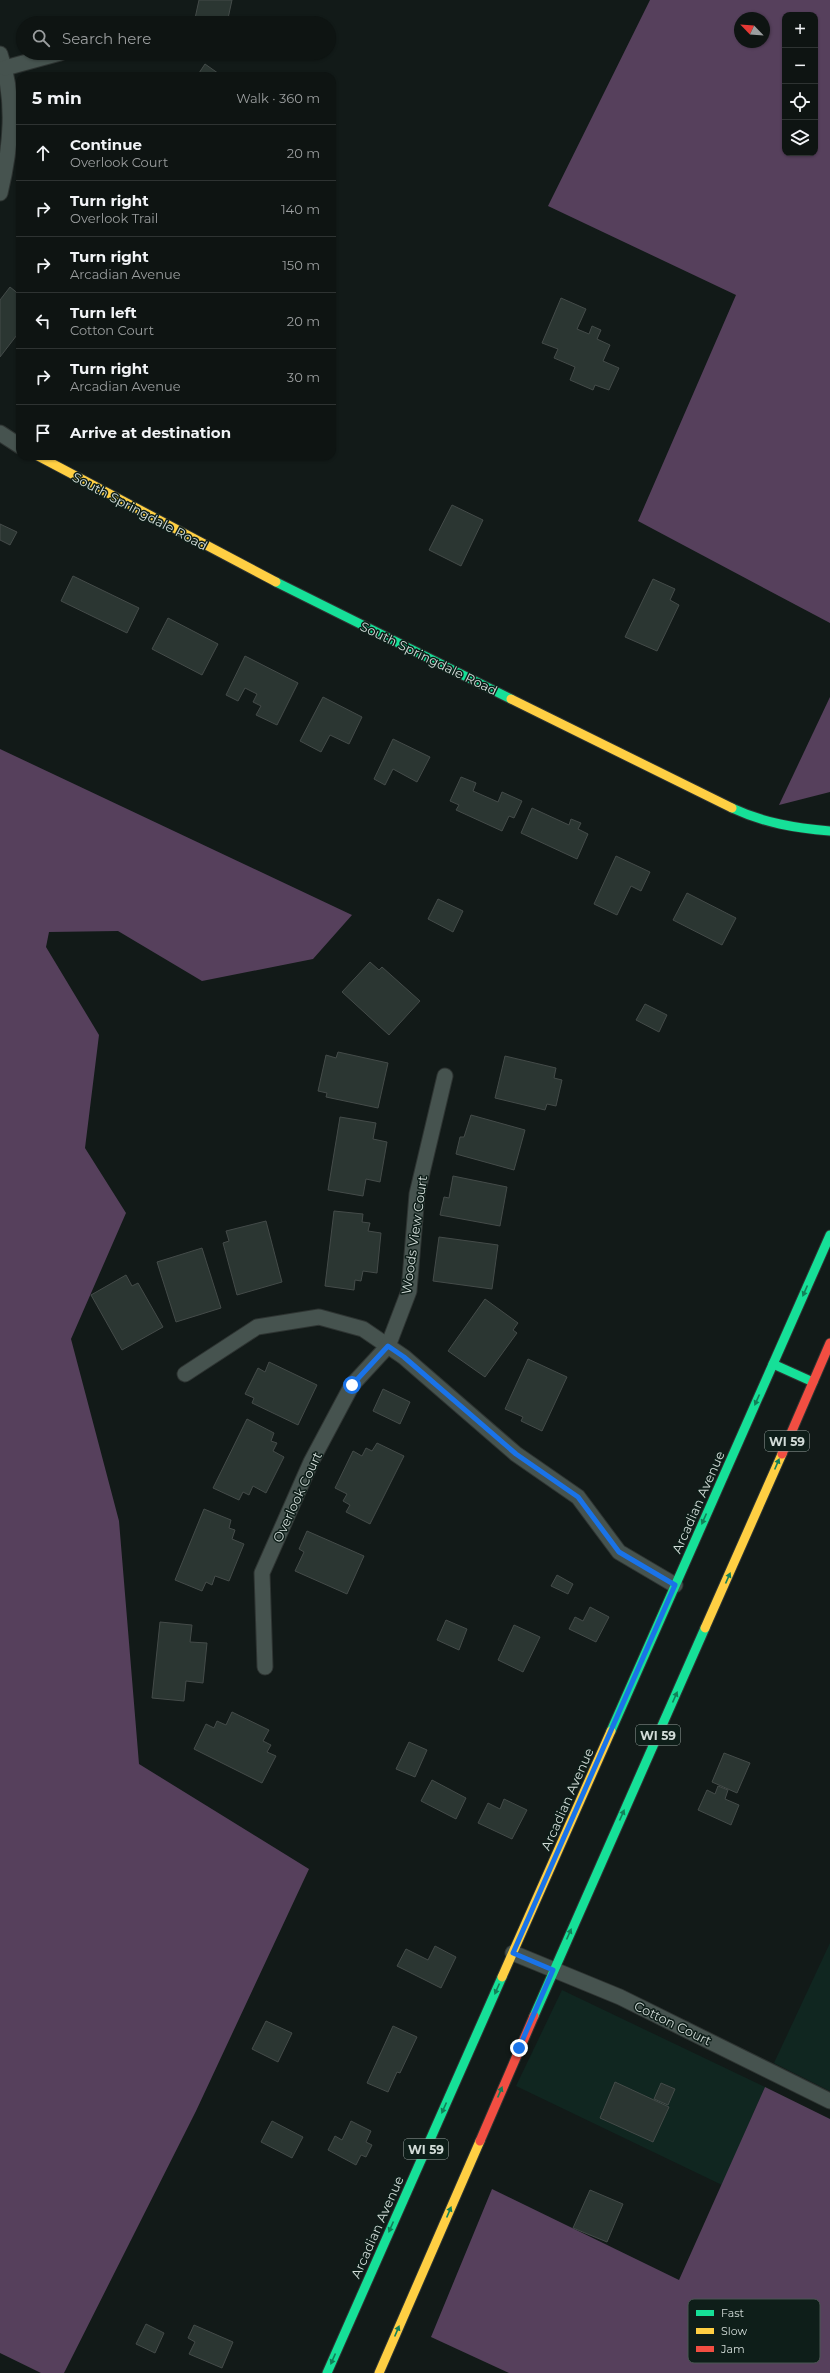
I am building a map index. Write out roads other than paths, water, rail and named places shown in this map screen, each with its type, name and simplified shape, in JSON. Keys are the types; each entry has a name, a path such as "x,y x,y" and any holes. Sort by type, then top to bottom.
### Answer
{"main road":[{"name":"South Springdale Road","path":"45,460 149,517 264,576 749,816 787,827 830,832"},
{"name":"Arcadian Avenue","path":"326,2373 830,1234"},
{"name":"WI 59","path":"379,2373 553,1970 830,1343"},
{"path":"772,1364 813,1382"}],"street":[{"path":"0,193 7,164 11,124 10,98 2,61 16,59"},
{"path":"0,433 16,443"},
{"name":"Woods View Court","path":"388,1346 409,1291 417,1194 445,1076"},
{"path":"185,1374 257,1327 319,1317 363,1329 404,1357 516,1454 578,1497 619,1552 675,1585"},
{"name":"Overlook Court","path":"265,1667 262,1573 311,1462 352,1385 388,1346"},
{"name":"Cotton Court","path":"513,1953 620,1997 686,2028 830,2101"}]}
